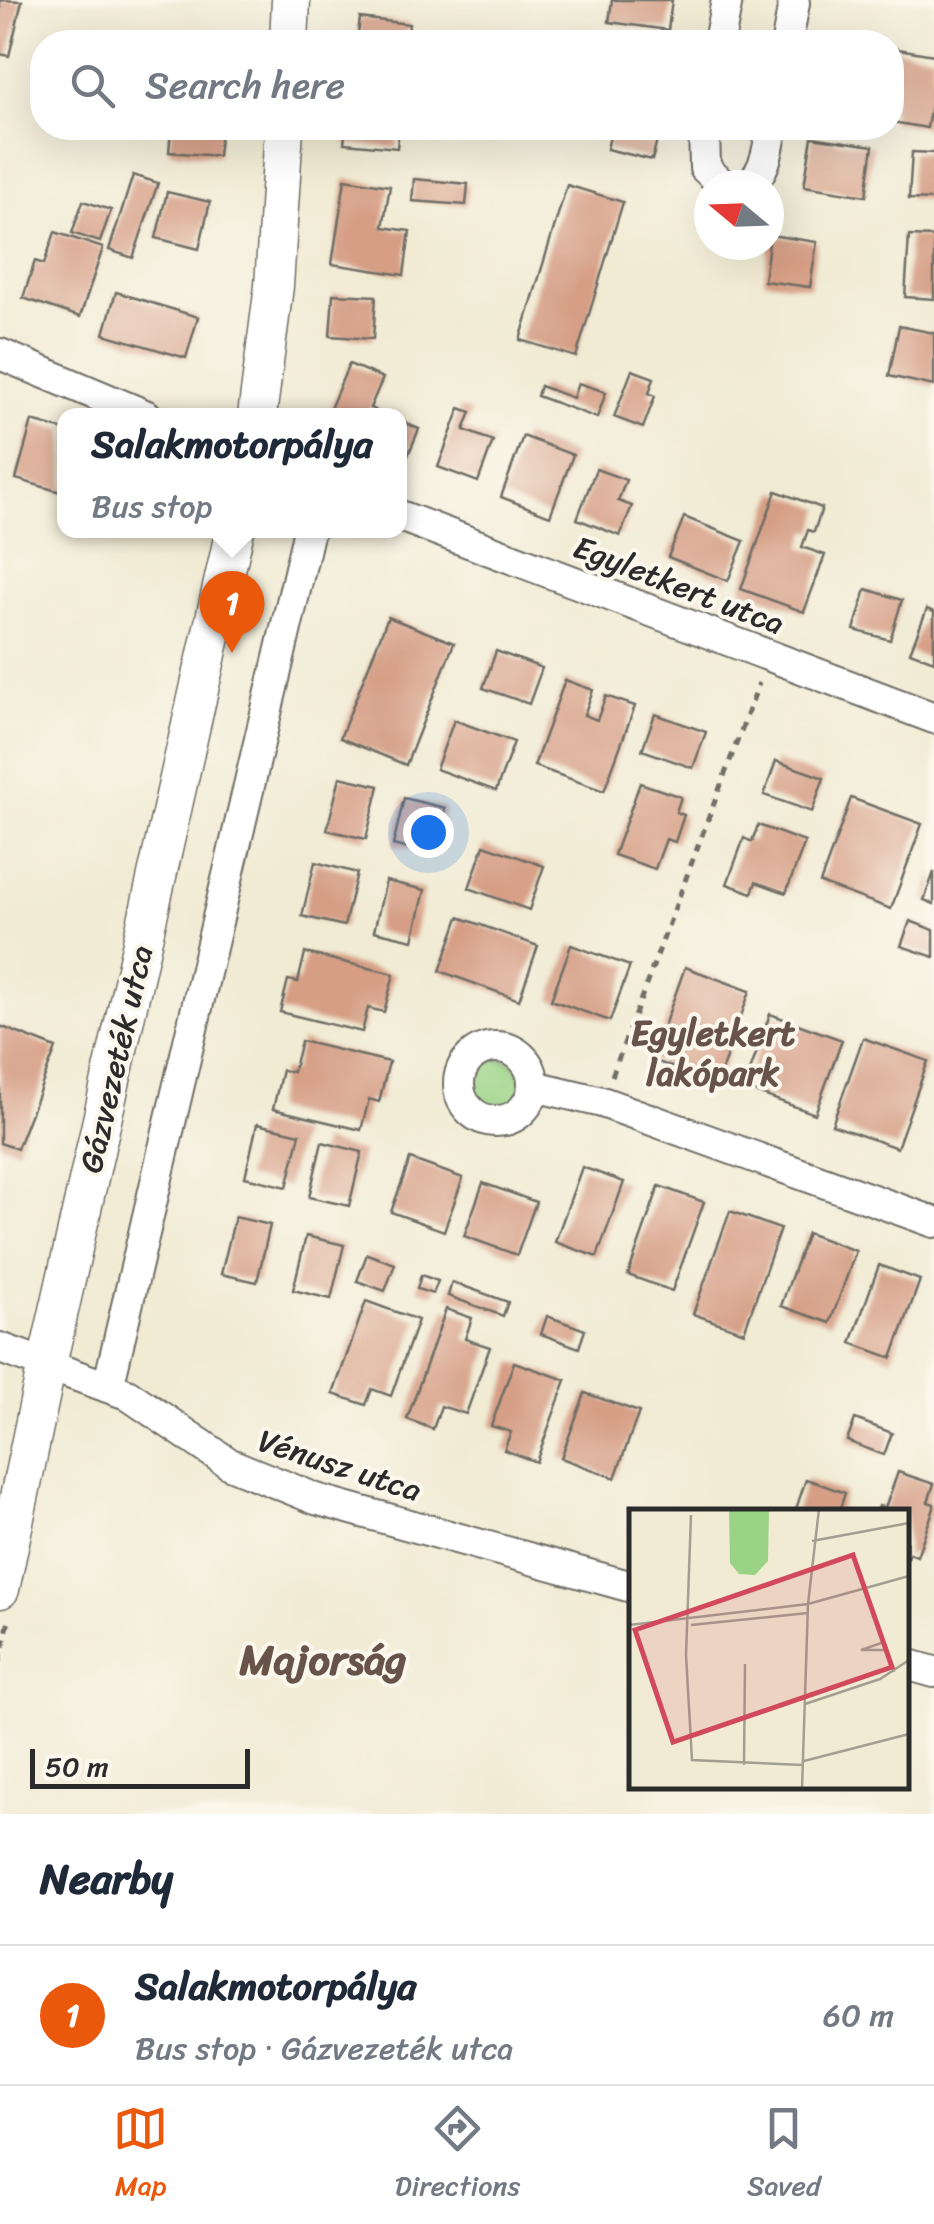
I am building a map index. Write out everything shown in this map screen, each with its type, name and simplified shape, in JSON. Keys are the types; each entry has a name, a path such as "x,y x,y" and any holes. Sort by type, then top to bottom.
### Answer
{"street":[{"path":"290,30 292,0"},
{"path":"721,30 727,0"},
{"path":"789,30 794,2"},
{"path":"258,408 274,286 283,140"},
{"path":"704,140 707,170"},
{"path":"761,170 770,140"},
{"path":"0,354 128,408"},
{"name":"Egyletkert utca","path":"407,519 934,718"},
{"name":"Gázvezeték utca","path":"0,1589 233,538"},
{"path":"108,1387 307,538"},
{"path":"534,1086 602,1102 934,1222"},
{"name":"Vénusz utca","path":"0,1348 127,1394 230,1464 316,1499 629,1586"},
{"path":"909,1665 934,1672"}],"path":[{"path":"602,1102 770,656"}],"green space":[{"path":"497,1058 515,1066 523,1084 515,1102 497,1110 479,1102 471,1084 479,1066"}],"building":[{"path":"0,0 22,1 9,56 0,54"},
{"path":"612,0 672,0 668,30 609,22"},
{"path":"360,18 409,24 408,30 358,30"},
{"path":"904,50 934,55 934,87 927,128 904,124"},
{"path":"170,140 220,140 218,156 169,152"},
{"path":"344,140 398,140 397,148 344,143"},
{"path":"609,140 657,140 652,160 607,149"},
{"path":"812,140 873,146 866,196 804,186"},
{"path":"912,152 934,153 934,200 909,199"},
{"path":"133,175 158,183 133,258 109,250"},
{"path":"345,179 390,186 383,227 410,231 404,275 332,264"},
{"path":"414,179 468,184 466,205 412,201"},
{"path":"567,185 623,202 576,357 520,340"},
{"path":"167,192 210,202 199,249 156,238"},
{"path":"83,201 111,210 100,242 72,233"},
{"path":"55,232 103,248 80,317 23,298 35,261 44,264"},
{"path":"909,236 934,237 934,299 905,297"},
{"path":"784,237 817,242 810,287 764,281 767,260 784,260"},
{"path":"116,292 198,317 186,358 104,334"},
{"path":"333,294 376,296 373,339 330,336"},
{"path":"899,326 934,333 934,386 889,376"},
{"path":"349,364 383,378 370,408 330,408"},
{"path":"632,370 654,378 649,393 655,396 643,428 614,417"},
{"path":"578,383 606,392 597,418 537,396 540,386 573,398"},
{"path":"460,408 471,412 464,430 493,441 478,482 438,467"},
{"path":"32,421 57,428 57,491 16,479"},
{"path":"407,424 419,429 407,458"},
{"path":"523,436 573,455 550,516 501,497"},
{"path":"596,469 626,480 618,501 632,506 620,536 577,519"},
{"path":"776,491 822,508 814,532 808,530 802,547 825,555 804,612 741,589"},
{"path":"684,517 744,541 728,581 668,557"},
{"path":"866,589 902,600 890,640 854,630"},
{"path":"927,609 934,612 934,661 910,652"},
{"path":"388,617 454,643 406,765 340,738"},
{"path":"496,651 542,668 529,704 483,688"},
{"path":"565,680 593,690 584,715 597,720 606,696 635,706 604,791 534,766"},
{"path":"655,714 706,732 693,768 642,750"},
{"path":"454,720 514,742 496,791 436,769"},
{"path":"776,761 824,778 812,812 764,795"},
{"path":"340,777 379,786 366,839 327,830"},
{"path":"640,783 681,797 676,812 684,815 675,842 666,839 655,869 614,855"},
{"path":"404,798 445,808 434,855 393,845"},
{"path":"851,798 922,824 891,909 820,883"},
{"path":"758,825 805,842 786,893 756,882 752,893 727,884 744,838 752,842"},
{"path":"484,845 544,866 529,910 469,888"},
{"path":"315,862 357,873 344,926 302,916"},
{"path":"934,872 934,904 924,900"},
{"path":"386,881 425,890 413,940 374,931"},
{"path":"459,917 538,946 519,1000 440,971"},
{"path":"910,921 934,930 934,957 901,946"},
{"path":"571,945 630,966 610,1021 551,1000"},
{"path":"305,953 394,974 384,1012 368,1008 362,1032 280,1012 288,980 298,982"},
{"path":"685,967 750,991 717,1083 652,1060"},
{"path":"770,1014 842,1040 815,1114 744,1088"},
{"path":"0,1026 56,1048 17,1149 0,1143"},
{"path":"863,1038 928,1061 897,1148 832,1125"},
{"path":"301,1041 389,1062 379,1102 369,1099 361,1130 273,1109 282,1070 293,1072"},
{"path":"257,1124 300,1134 287,1187 245,1177"},
{"path":"322,1142 362,1152 349,1206 309,1197"},
{"path":"410,1159 463,1178 444,1231 391,1212"},
{"path":"582,1167 624,1182 597,1257 555,1242"},
{"path":"483,1183 536,1202 517,1255 464,1236"},
{"path":"659,1186 704,1202 672,1291 628,1275"},
{"path":"730,1211 780,1229 744,1332 693,1314"},
{"path":"235,1217 270,1225 257,1282 221,1274"},
{"path":"807,1233 856,1251 830,1323 781,1306"},
{"path":"306,1236 344,1245 331,1299 293,1290"},
{"path":"367,1254 395,1264 385,1291 357,1281"},
{"path":"879,1265 920,1280 892,1358 851,1343"},
{"path":"421,1275 438,1281 433,1294 417,1289"},
{"path":"452,1282 508,1302 503,1316 448,1296"},
{"path":"366,1301 418,1320 391,1396 372,1389 366,1405 333,1394"},
{"path":"446,1309 472,1318 465,1339 490,1347 466,1414 441,1406 433,1429 407,1419"},
{"path":"547,1316 585,1330 579,1348 541,1334"},
{"path":"514,1362 566,1380 536,1462 504,1450 511,1432 491,1426"},
{"path":"585,1393 639,1412 615,1478 561,1458"},
{"path":"855,1419 892,1433 884,1455 847,1441"},
{"path":"898,1472 934,1484 928,1502 934,1508 917,1556 909,1555 909,1509 878,1509 885,1508"},
{"path":"806,1479 845,1493 840,1509 796,1509"}],"place":[{"name":"Salakmotorpálya","path":"232,653"}],"district":[{"name":"Egyletkert lakópark","path":"713,1053"},
{"name":"Majorság","path":"323,1659"}]}
